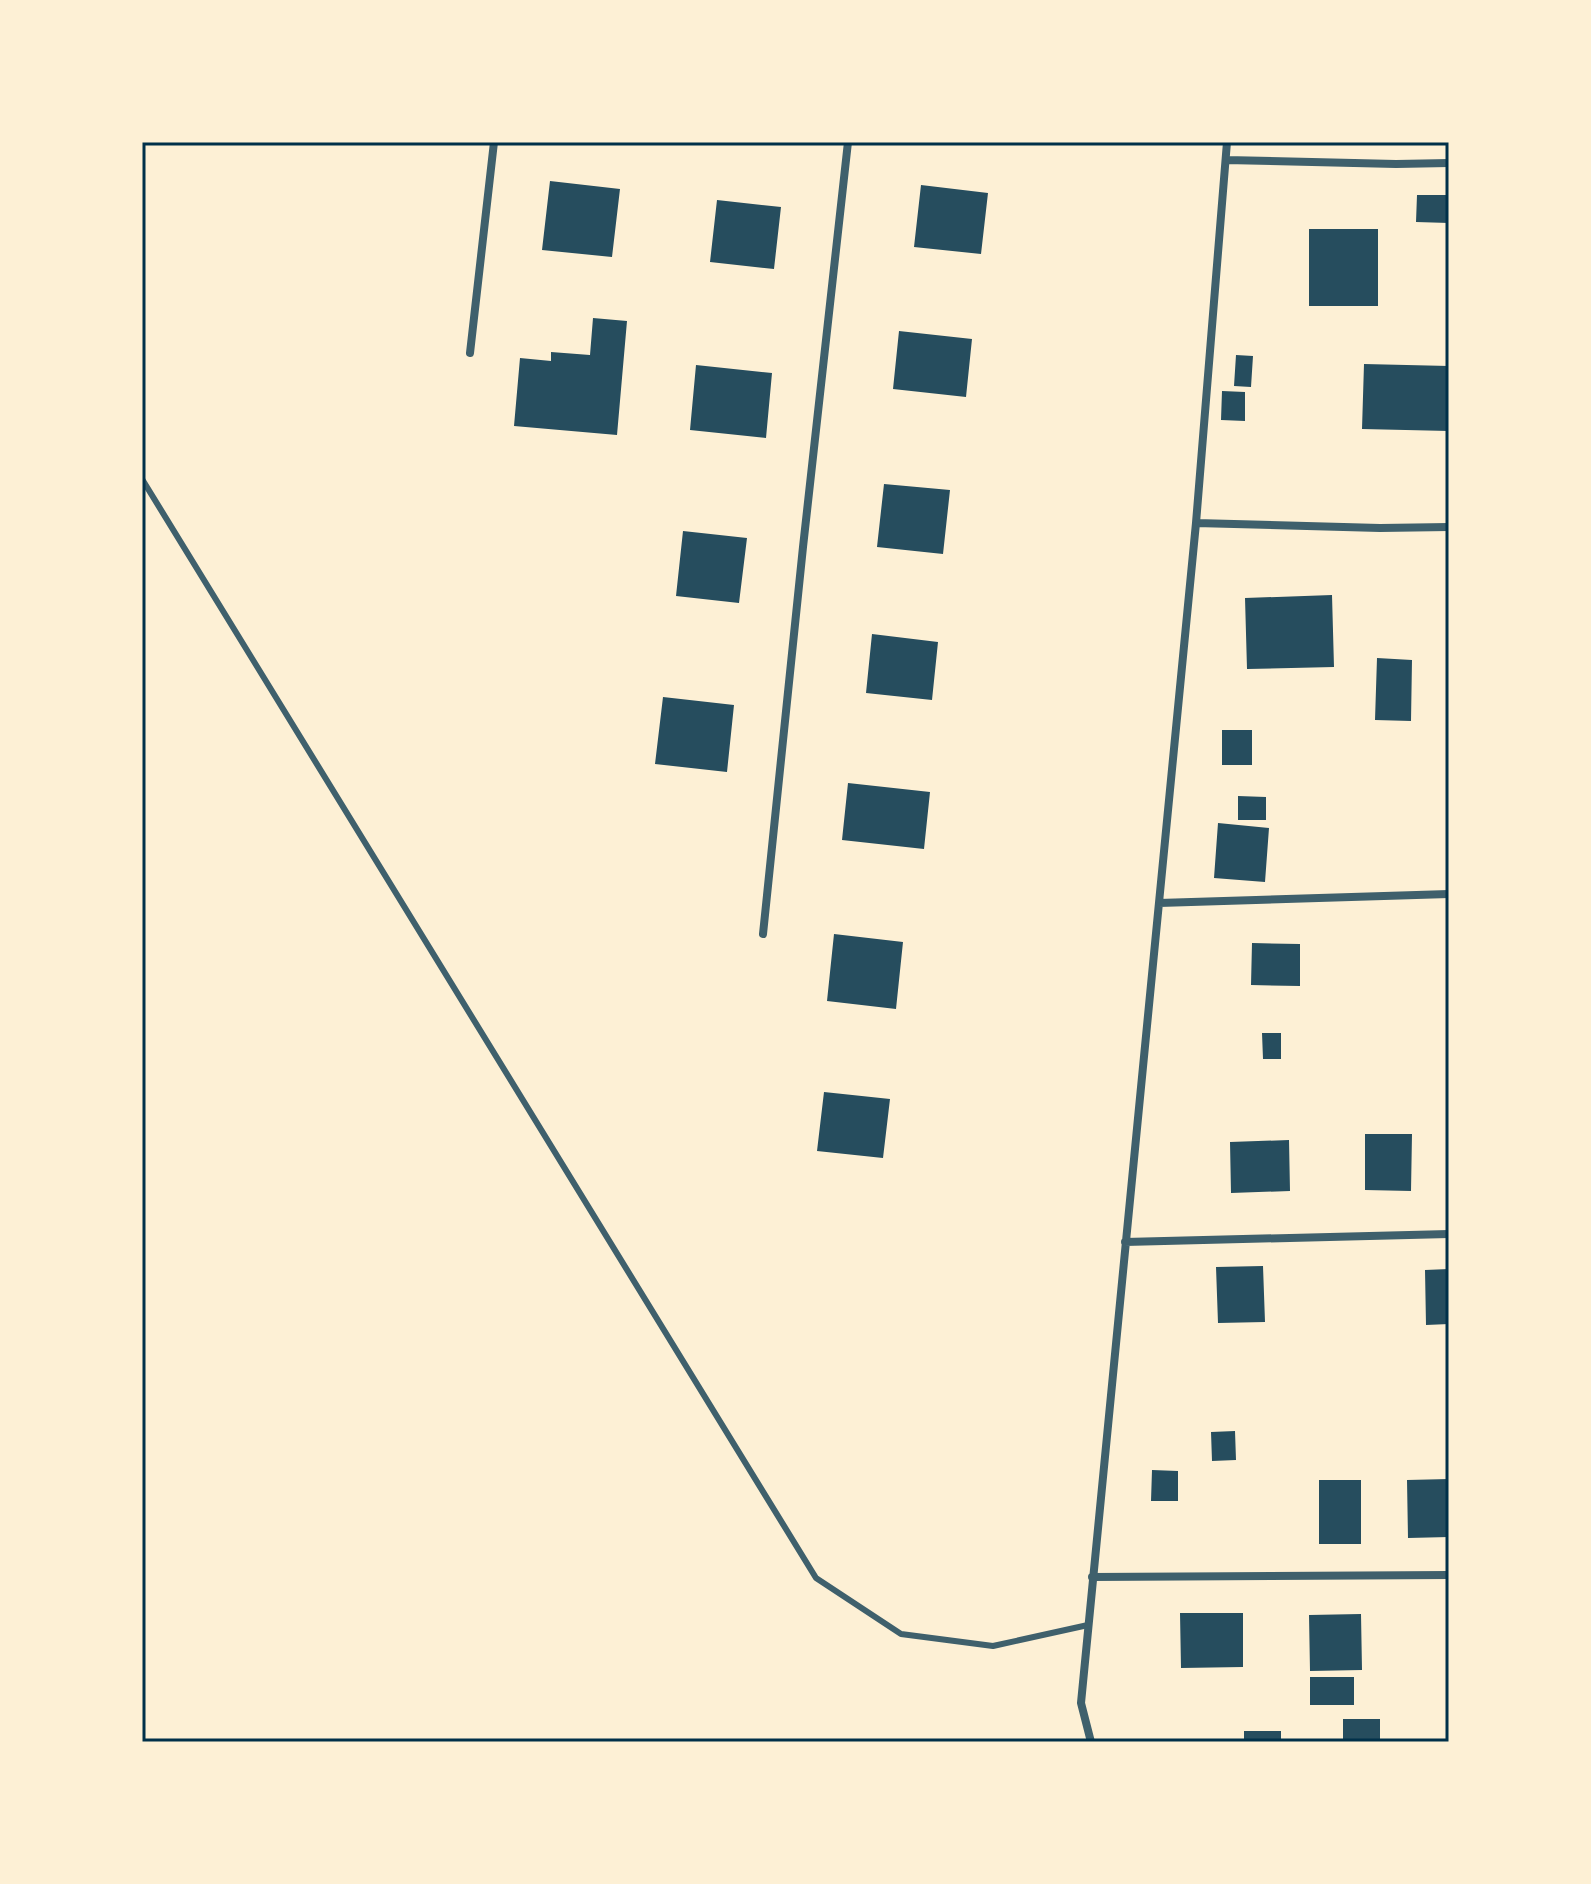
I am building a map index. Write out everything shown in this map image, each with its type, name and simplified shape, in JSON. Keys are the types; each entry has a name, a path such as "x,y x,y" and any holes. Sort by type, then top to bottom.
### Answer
{"street":[{"path":"470,353 494,142"},
{"path":"763,934 848,142"},
{"path":"1091,1742 1081,1703 1196,523 1227,142"},
{"path":"1226,160 1449,163"},
{"path":"1196,523 1449,527"},
{"path":"1159,903 1449,894"},
{"path":"1125,1242 1449,1234"},
{"path":"1092,1577 1449,1575"}],"lane":[{"path":"142,479 816,1578 901,1634 993,1646 1088,1625"}],"building":[{"path":"550,181 620,189 612,257 542,250"},
{"path":"921,185 988,193 981,254 914,247"},
{"path":"1417,195 1449,195 1449,223 1416,222"},
{"path":"717,200 781,207 774,269 710,262"},
{"path":"1309,229 1378,229 1378,306 1309,306"},
{"path":"593,318 627,321 617,435 514,426 520,358 551,361 551,352 590,355"},
{"path":"899,331 972,339 966,397 893,389"},
{"path":"1236,355 1253,356 1251,387 1234,386"},
{"path":"1364,364 1449,366 1449,431 1362,429"},
{"path":"696,365 772,373 766,438 690,430"},
{"path":"1222,391 1245,392 1245,421 1221,420"},
{"path":"884,484 950,490 943,554 877,547"},
{"path":"683,531 747,538 739,603 676,596"},
{"path":"1332,595 1334,667 1247,669 1245,598"},
{"path":"872,634 938,642 932,700 866,693"},
{"path":"1377,658 1412,660 1411,721 1375,720"},
{"path":"663,697 734,705 727,772 655,764"},
{"path":"1222,730 1252,730 1252,765 1222,765"},
{"path":"848,783 930,792 924,849 842,840"},
{"path":"1238,796 1266,797 1266,820 1238,820"},
{"path":"1218,823 1269,828 1265,882 1214,878"},
{"path":"834,934 903,942 896,1009 827,1001"},
{"path":"1252,943 1300,944 1300,986 1251,985"},
{"path":"1262,1033 1281,1033 1281,1059 1263,1059"},
{"path":"824,1092 890,1099 883,1158 817,1151"},
{"path":"1365,1134 1412,1134 1411,1191 1365,1190"},
{"path":"1289,1140 1290,1191 1231,1193 1230,1142"},
{"path":"1263,1266 1265,1322 1218,1323 1216,1267"},
{"path":"1449,1269 1449,1324 1426,1325 1425,1270"},
{"path":"1235,1431 1236,1460 1212,1461 1211,1432"},
{"path":"1152,1470 1178,1471 1178,1501 1151,1501"},
{"path":"1449,1479 1449,1537 1408,1538 1407,1480"},
{"path":"1319,1480 1361,1480 1361,1544 1319,1544"},
{"path":"1180,1613 1243,1613 1243,1667 1181,1668"},
{"path":"1361,1614 1362,1670 1310,1671 1309,1615"},
{"path":"1310,1677 1354,1677 1354,1705 1310,1705"},
{"path":"1343,1719 1380,1719 1380,1742 1343,1742"},
{"path":"1244,1731 1281,1731 1281,1742 1244,1742"}]}
